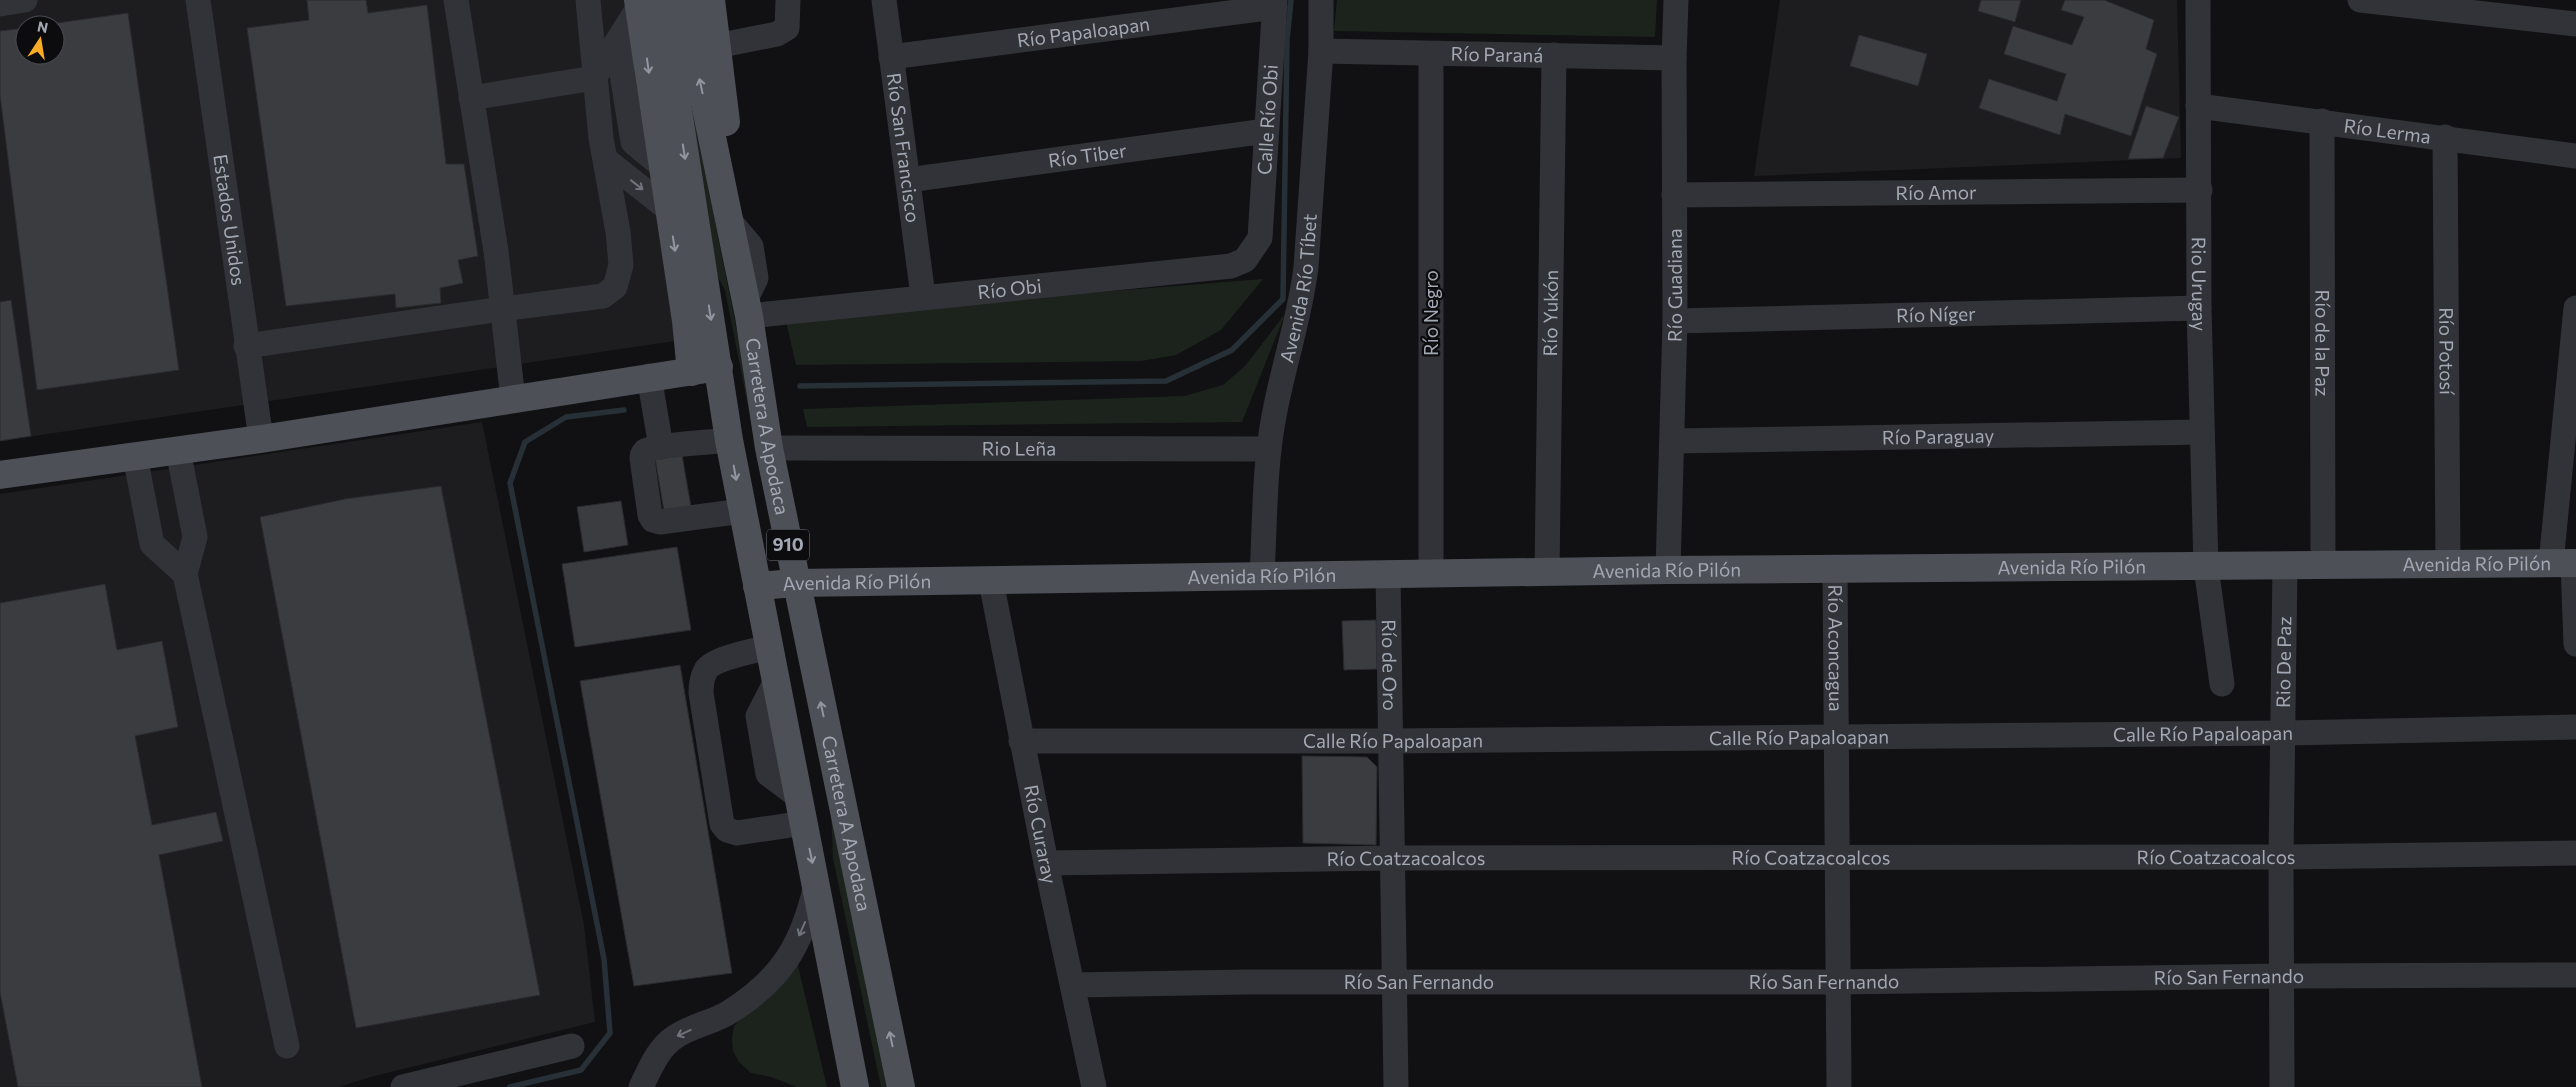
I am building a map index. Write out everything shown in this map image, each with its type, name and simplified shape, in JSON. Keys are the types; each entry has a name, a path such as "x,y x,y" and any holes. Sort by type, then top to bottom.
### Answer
{"main road":[{"name":"Carretera A Apodaca","path":"686,0 705,48 728,217 747,308 769,448 901,1087"},
{"path":"705,48 711,0"},
{"name":"Carretera A Apodaca","path":"645,7 719,367 729,440 742,510 855,1087"},
{"path":"645,7 662,166 686,321 691,372"},
{"path":"0,475 261,439 649,376 719,367"},
{"name":"Avenida Río Pilón","path":"757,586 796,583 1262,575 2567,563"}],"street":[{"path":"0,4 25,0"},
{"name":"Estados Unidos","path":"198,0 246,346 261,439"},
{"path":"456,0 496,251 513,399"},
{"path":"246,346 603,296 615,287 621,266 606,160 601,138 588,0"},
{"path":"705,48 777,34 787,28 788,0"},
{"name":"Río San Francisco","path":"884,0 923,296"},
{"name":"Avenida Río Tíbet","path":"1262,575 1269,449 1274,415 1302,298 1321,51 1321,0"},
{"name":"Río Guadiana","path":"1668,570 1675,321 1674,58 1676,0"},
{"name":"Rio Urugay","path":"2198,0 2199,308 2206,567 2222,684"},
{"path":"2360,0 2576,24"},
{"name":"Río Papaloapan","path":"891,57 1275,4"},
{"name":"Calle Río Obi","path":"1260,238 1275,4"},
{"path":"471,98 594,78 645,7"},
{"name":"Río Paraná","path":"1321,51 1674,58"},
{"name":"Río Negro","path":"1431,54 1431,573"},
{"name":"Río Yukón","path":"1547,572 1554,55"},
{"name":"Río Lerma","path":"2198,106 2445,137 2576,156"},
{"name":"Río de la Paz","path":"2322,121 2323,566"},
{"name":"Río Tiber","path":"908,180 1266,131"},
{"name":"Río Potosí","path":"2445,137 2448,565"},
{"path":"606,160 668,209"},
{"name":"Río Amor","path":"1674,195 2200,190"},
{"name":"Río Obi","path":"747,308 923,296 1231,266 1245,260 1260,238"},
{"name":"Río Níger","path":"1675,321 2199,308"},
{"path":"2576,308 2567,563 2576,644"},
{"path":"649,376 661,447"},
{"name":"Río Paraguay","path":"1673,441 2202,432"},
{"path":"729,440 647,450 642,458 650,515 653,520 660,522 742,510"},
{"name":"Rio Leña","path":"769,448 1269,449"},
{"path":"178,450 194,538 185,574 287,1046"},
{"path":"135,456 152,544 185,574"},
{"name":"Rio De Paz","path":"2282,1087 2282,733 2285,567"},
{"name":"Río Aconcagua","path":"1835,569 1838,1087"},
{"name":"Río de Oro","path":"1388,574 1396,1087"},
{"name":"Río Curaray","path":"990,581 1046,863 1094,1087"},
{"path":"769,647 715,662 707,668 702,679 701,693 722,824 727,830 737,833 804,823"},
{"name":"Calle Río Papaloapan","path":"1021,741 1391,741 2282,733 2576,726"},
{"name":"Río Coatzacoalcos","path":"1046,863 1392,858 2282,858 2576,853"},
{"path":"641,1087 664,1047 676,1036 726,1014 763,990 778,973 809,913 816,883"},
{"name":"Río San Fernando","path":"1073,985 1395,982 1838,982 2283,976 2576,975"},
{"path":"403,1087 572,1046"}],"shaded area":[{"path":"0,0 638,0 688,339 0,441"},
{"path":"676,0 690,47 716,227 778,536 771,522 725,290 713,268"},
{"path":"1337,0 1657,0 1655,37 1334,31"},
{"path":"1780,0 2177,0 2181,158 1754,176"},
{"path":"1263,279 1221,330 1176,355 1141,361 796,365 785,317"},
{"path":"1285,314 1242,422 807,427 803,409 1184,396 1223,385 1245,366"},
{"path":"482,422 584,925 595,1022 374,1076 339,1087 0,1087 0,494"},
{"path":"831,809 893,1087 881,1087 833,858"},
{"path":"797,962 827,1087 797,1087 771,1077 751,1073 739,1062 733,1051 732,1038 734,1026"}],"building":[{"path":"307,0 366,0 368,13 427,5 446,164 464,164 478,256 458,260 463,283 440,288 441,303 396,308 395,294 286,306 247,28 309,20"},
{"path":"1981,0 2021,0 2015,22 1978,11"},
{"path":"2065,0 2104,0 2154,20 2146,49 2157,54 2131,136 2065,114 2060,135 1979,108 1989,79 2057,101 2066,74 2004,54 2013,26 2072,45 2084,17 2061,10"},
{"path":"128,13 179,370 37,390 0,95 0,31 15,29 15,65 65,65 65,22"},
{"path":"1859,35 1927,54 1918,86 1850,66"},
{"path":"2146,106 2179,117 2163,158 2128,159"},
{"path":"11,300 31,436 0,441 0,302"},
{"path":"682,455 691,507 664,511 655,458"},
{"path":"441,486 540,995 356,1028 260,517 345,499"},
{"path":"621,501 628,545 584,552 577,507"},
{"path":"677,547 691,630 575,647 562,564"},
{"path":"105,584 117,650 162,641 178,727 135,736 152,825 216,812 223,841 159,855 202,1087 18,1087 0,992 0,603"},
{"path":"1376,620 1377,669 1344,670 1342,621"},
{"path":"680,665 732,973 634,986 580,681"},
{"path":"1302,756 1367,757 1377,767 1376,845 1303,843"}],"waterway":[{"path":"800,386 1166,381 1232,350 1283,299 1287,40 1291,0"},
{"path":"510,1087 581,1070 610,1033 604,959 510,483 525,442 566,417 624,410"}]}
